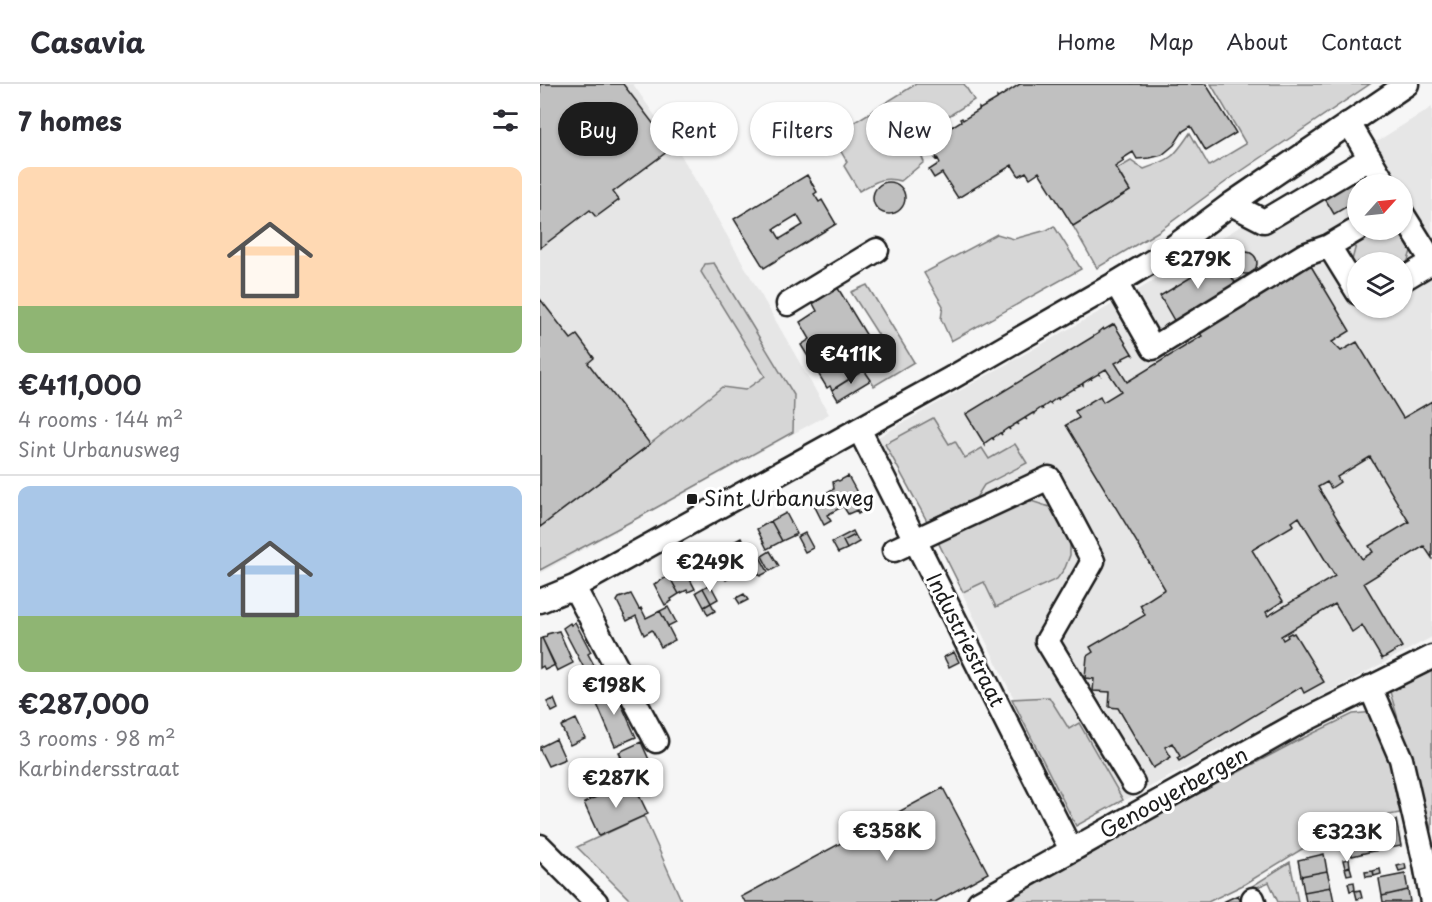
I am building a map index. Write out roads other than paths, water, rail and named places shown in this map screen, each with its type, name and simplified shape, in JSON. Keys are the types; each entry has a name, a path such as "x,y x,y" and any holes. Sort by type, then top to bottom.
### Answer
{"street":[{"path":"540,601 574,587 1116,283 1161,256 1231,204 1407,84"},
{"path":"1349,123 1380,174"},
{"path":"1231,204 1264,220 1370,158"},
{"path":"1413,231 1432,261 1413,273"},
{"path":"1116,283 1153,348 1304,255 1329,246 1347,235"},
{"path":"1329,246 1347,276"},
{"path":"788,304 876,250"},
{"name":"Industriestraat","path":"859,429 1071,850"},
{"path":"894,550 1049,478 1093,561 1047,641 1133,783"},
{"path":"574,587 656,741"},
{"name":"Genooyerbergen","path":"979,902 1297,724 1432,657"},
{"path":"1370,687 1401,759 1429,863 1432,902"},
{"path":"540,846 597,902"}],"place":[{"name":"Sint Urbanusweg","path":"692,499"}]}
